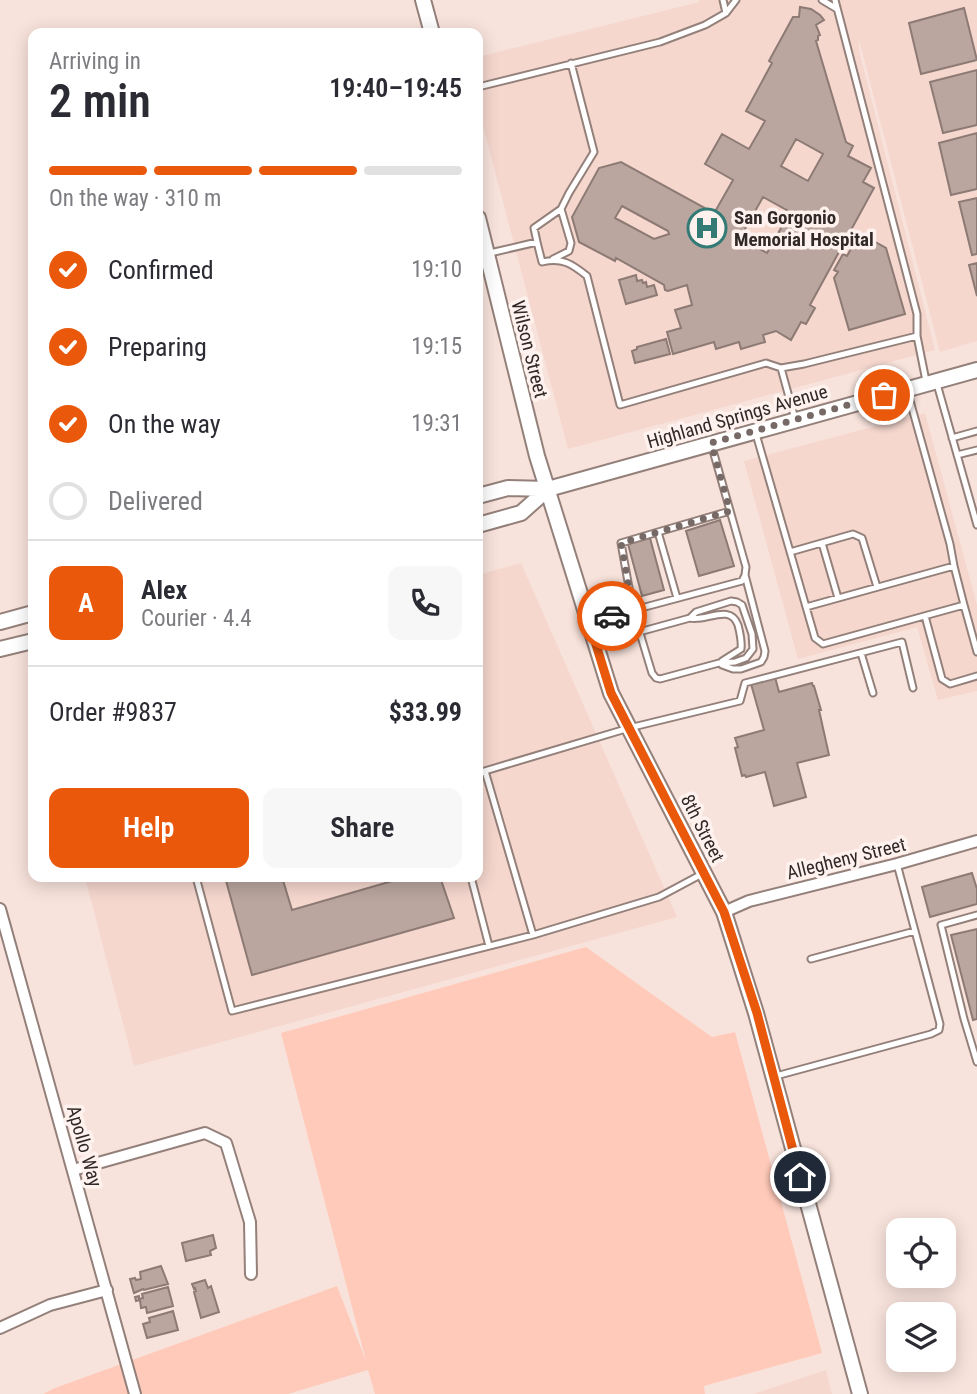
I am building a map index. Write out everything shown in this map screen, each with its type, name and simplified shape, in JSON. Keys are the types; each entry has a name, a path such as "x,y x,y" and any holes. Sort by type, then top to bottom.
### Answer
{"street":[{"path":"423,0 431,28"},
{"name":"Wilson Street","path":"483,237 537,456 548,489"},
{"name":"Highland Springs Avenue","path":"483,495 508,488 548,489 977,370"},
{"name":"Highland Springs Avenue","path":"483,524 521,513 548,489"},
{"name":"8th Street","path":"548,489 611,693 724,912 757,1013 772,1077 860,1394"},
{"path":"0,622 28,614"},
{"path":"0,649 28,642"},
{"name":"Allegheny Street","path":"724,912 749,901 977,841"},
{"name":"Apollo Way","path":"0,909 135,1394"},
{"path":"74,1170 205,1133 226,1143 250,1222 251,1274"},
{"path":"0,1328 50,1306 107,1290"}],"lane":[{"path":"723,0 726,13"},
{"path":"483,86 660,42 705,25 726,13 736,0"},
{"path":"822,0 837,9"},
{"path":"835,0 917,314 917,336 952,438 977,525"},
{"path":"561,209 570,243 569,251 542,262 534,228 561,209 594,152 571,63"},
{"path":"487,253 537,242"},
{"path":"553,259 571,263 587,276 620,405 766,363 781,368 804,364 917,336"},
{"path":"781,368 795,420"},
{"path":"906,389 977,652"},
{"path":"755,431 815,638 823,643 964,605"},
{"path":"952,438 977,431"},
{"path":"589,622 742,581 746,567 711,443"},
{"path":"957,455 977,450"},
{"path":"639,632 737,601 742,605 752,634 753,649 747,658 656,678 652,673 639,632 633,611 621,543 730,511"},
{"path":"658,532 677,598"},
{"path":"790,552 853,534 862,538 877,587"},
{"path":"822,543 838,598"},
{"path":"806,607 954,566"},
{"path":"719,663 733,669 741,669 761,662 764,657 765,651 745,575"},
{"path":"690,618 695,620 724,613 735,618 741,649 719,663"},
{"path":"925,616 942,679 950,684 977,676"},
{"path":"533,935 485,771 629,727 740,701 745,683 902,642 914,688"},
{"path":"861,653 873,693"},
{"path":"772,1077 939,1030 940,1024 897,864"},
{"path":"197,882 232,1011 533,935 659,897 705,872"},
{"path":"472,882 489,946"},
{"path":"977,915 942,925 977,1062"},
{"path":"811,959 915,931"}],"shaded area":[{"name":"San Gorgonio Memorial Hospital","path":"977,0 977,341 940,352 858,36 860,54 935,350 568,449 483,126 483,56 699,2"},
{"path":"925,413 977,605 977,691 938,700 917,627 798,659 744,461"},
{"path":"521,563 677,917 134,1066 86,882 483,882 483,574"},
{"path":"586,947 712,1037 735,1032 822,1353 704,1386 705,1394 375,1394 368,1370 288,1394 43,1394 337,1286 366,1361 281,1033"},
{"path":"826,1370 832,1394 753,1394"}],"building":[{"path":"800,7 811,9 824,20 816,25 820,35 816,41 846,142 853,146 848,156 871,168 863,182 874,188 810,305 815,308 806,324 801,322 791,340 776,331 763,335 765,342 741,349 739,342 716,349 714,342 673,354 667,332 681,328 675,310 692,305 687,285 665,290 664,285 616,258 615,261 579,242 572,217 599,168 621,162 705,208 703,211 708,224 733,180 705,164 722,134 749,149 765,121 746,111 793,17 799,17","holes":["796,139 823,154 808,181 781,166","763,197 790,212 767,253 740,238","622,206 669,234 654,239 615,218"]},
{"path":"964,8 977,60 921,74 909,23"},
{"path":"977,70 977,125 943,133 930,82"},
{"path":"977,133 977,189 951,195 939,143"},
{"path":"977,198 977,254 972,255 959,202"},
{"path":"861,234 886,248 905,314 849,330 834,278 838,272 834,270 843,254 847,256 853,245 855,246"},
{"path":"977,263 977,296 969,265"},
{"path":"636,275 637,281 646,282 647,287 654,285 657,295 626,304 619,280"},
{"path":"666,339 670,354 635,363 632,351 637,347"},
{"path":"720,520 734,566 699,576 686,531"},
{"path":"650,538 664,590 642,596 628,544"},
{"path":"775,677 779,692 812,683 821,710 829,755 797,763 806,797 774,806 765,772 742,776 735,738 764,730 751,684"},
{"path":"972,873 977,889 977,904 930,917 922,887"},
{"path":"226,882 284,882 292,910 389,882 442,882 454,918 252,975"},
{"path":"977,929 977,1019 973,1020 951,935"},
{"path":"213,1235 216,1248 210,1251 211,1255 186,1261 182,1243"},
{"path":"161,1266 168,1284 134,1293 130,1279 141,1279 140,1272"},
{"path":"205,1280 208,1288 211,1286 219,1312 201,1318 192,1284"},
{"path":"168,1287 173,1306 147,1313 146,1307 141,1308 140,1300 136,1301 135,1297 143,1298 142,1294"},
{"path":"173,1311 178,1330 147,1338 143,1324 150,1322 149,1318"}],"way so far":[{"path":"612,616 633,611 621,543 730,511 711,443 884,395"}],"place":[{"name":"San Gorgonio Memorial Hospital","path":"707,228"}],"route":[{"path":"612,616 589,622 611,693 724,912 757,1013 800,1177"}]}
